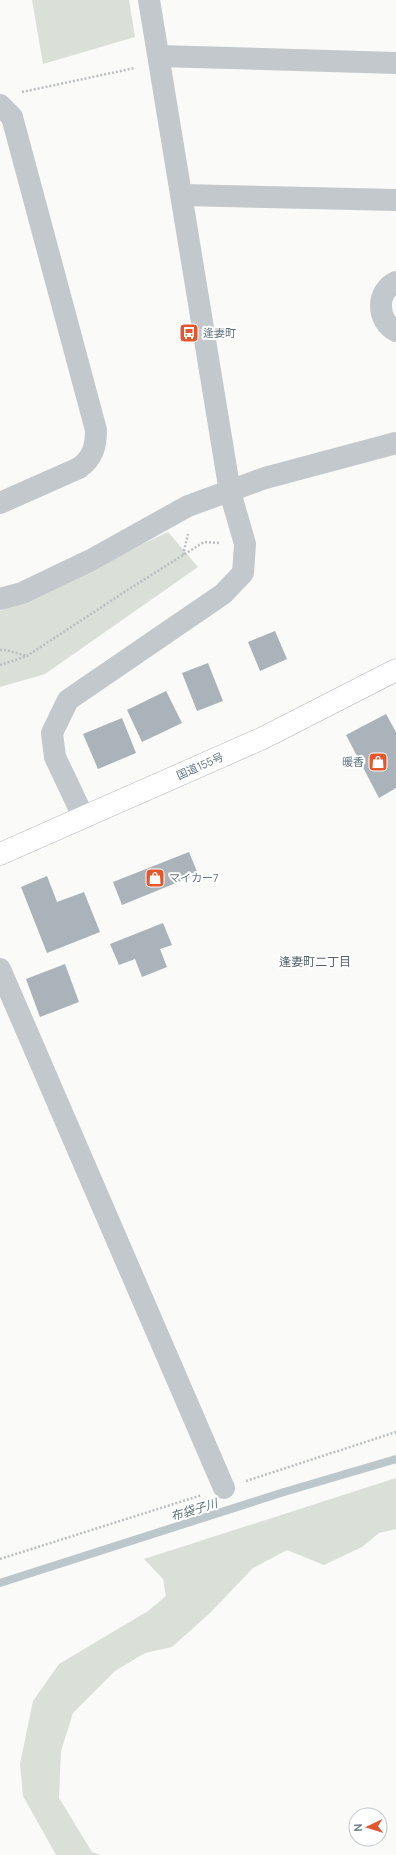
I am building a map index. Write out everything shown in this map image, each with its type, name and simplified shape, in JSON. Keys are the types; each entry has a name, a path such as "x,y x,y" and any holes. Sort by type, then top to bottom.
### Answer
{"highway":[{"name":"国道155号","path":"0,854 83,816 133,796 263,738 396,670"}],"street":[{"path":"83,816 55,757 54,751 52,733 68,700 223,594 243,573 245,544 230,492 149,0"},
{"path":"159,56 396,62"},
{"path":"0,105 12,117 96,430 96,441 94,452 87,462 79,468 0,503"},
{"path":"182,195 396,200"},
{"path":"396,282 386,289 380,307 382,316 387,325 396,331"},
{"path":"0,599 22,592 91,560 188,506 265,478 396,443"},
{"path":"0,969 224,1488"}],"path":[{"path":"0,105 10,94 135,68"},
{"path":"0,665 27,656 204,542 245,544"},
{"path":"0,650 6,650 27,656"},
{"path":"0,1560 396,1432"}],"shaded area":[{"path":"32,0 129,0 135,37 43,64"},
{"path":"168,532 198,567 45,674 0,687 0,611"},
{"path":"396,1478 396,1529 379,1533 362,1547 324,1565 287,1550 253,1568 210,1613 172,1647 145,1653 115,1671 73,1713 61,1751 59,1798 92,1852 100,1855 56,1855 23,1796 20,1764 33,1701 59,1664 148,1611 166,1596 163,1579 144,1559"}],"building":[{"path":"275,631 287,659 260,671 248,642"},
{"path":"208,663 223,701 197,711 182,673"},
{"path":"166,691 182,723 142,742 127,710"},
{"name":"暖香","path":"386,714 396,732 396,788 379,798 346,735"},
{"path":"122,718 136,753 98,769 83,734"},
{"name":"マイカー7","path":"189,852 198,874 122,905 113,882"},
{"path":"47,876 57,902 84,892 100,932 47,953 21,887"},
{"path":"163,923 172,945 160,949 167,967 142,977 135,959 119,965 110,944"},
{"path":"65,964 79,1002 40,1017 26,979"}],"waterway":[{"name":"布袋子川","path":"0,1583 284,1492 396,1459"}],"place":[{"name":"逢妻町","path":"189,333"},
{"name":"暖香","path":"378,762"},
{"name":"マイカー7","path":"155,878"}],"district":[{"name":"逢妻町二丁目","path":"315,962"}]}
